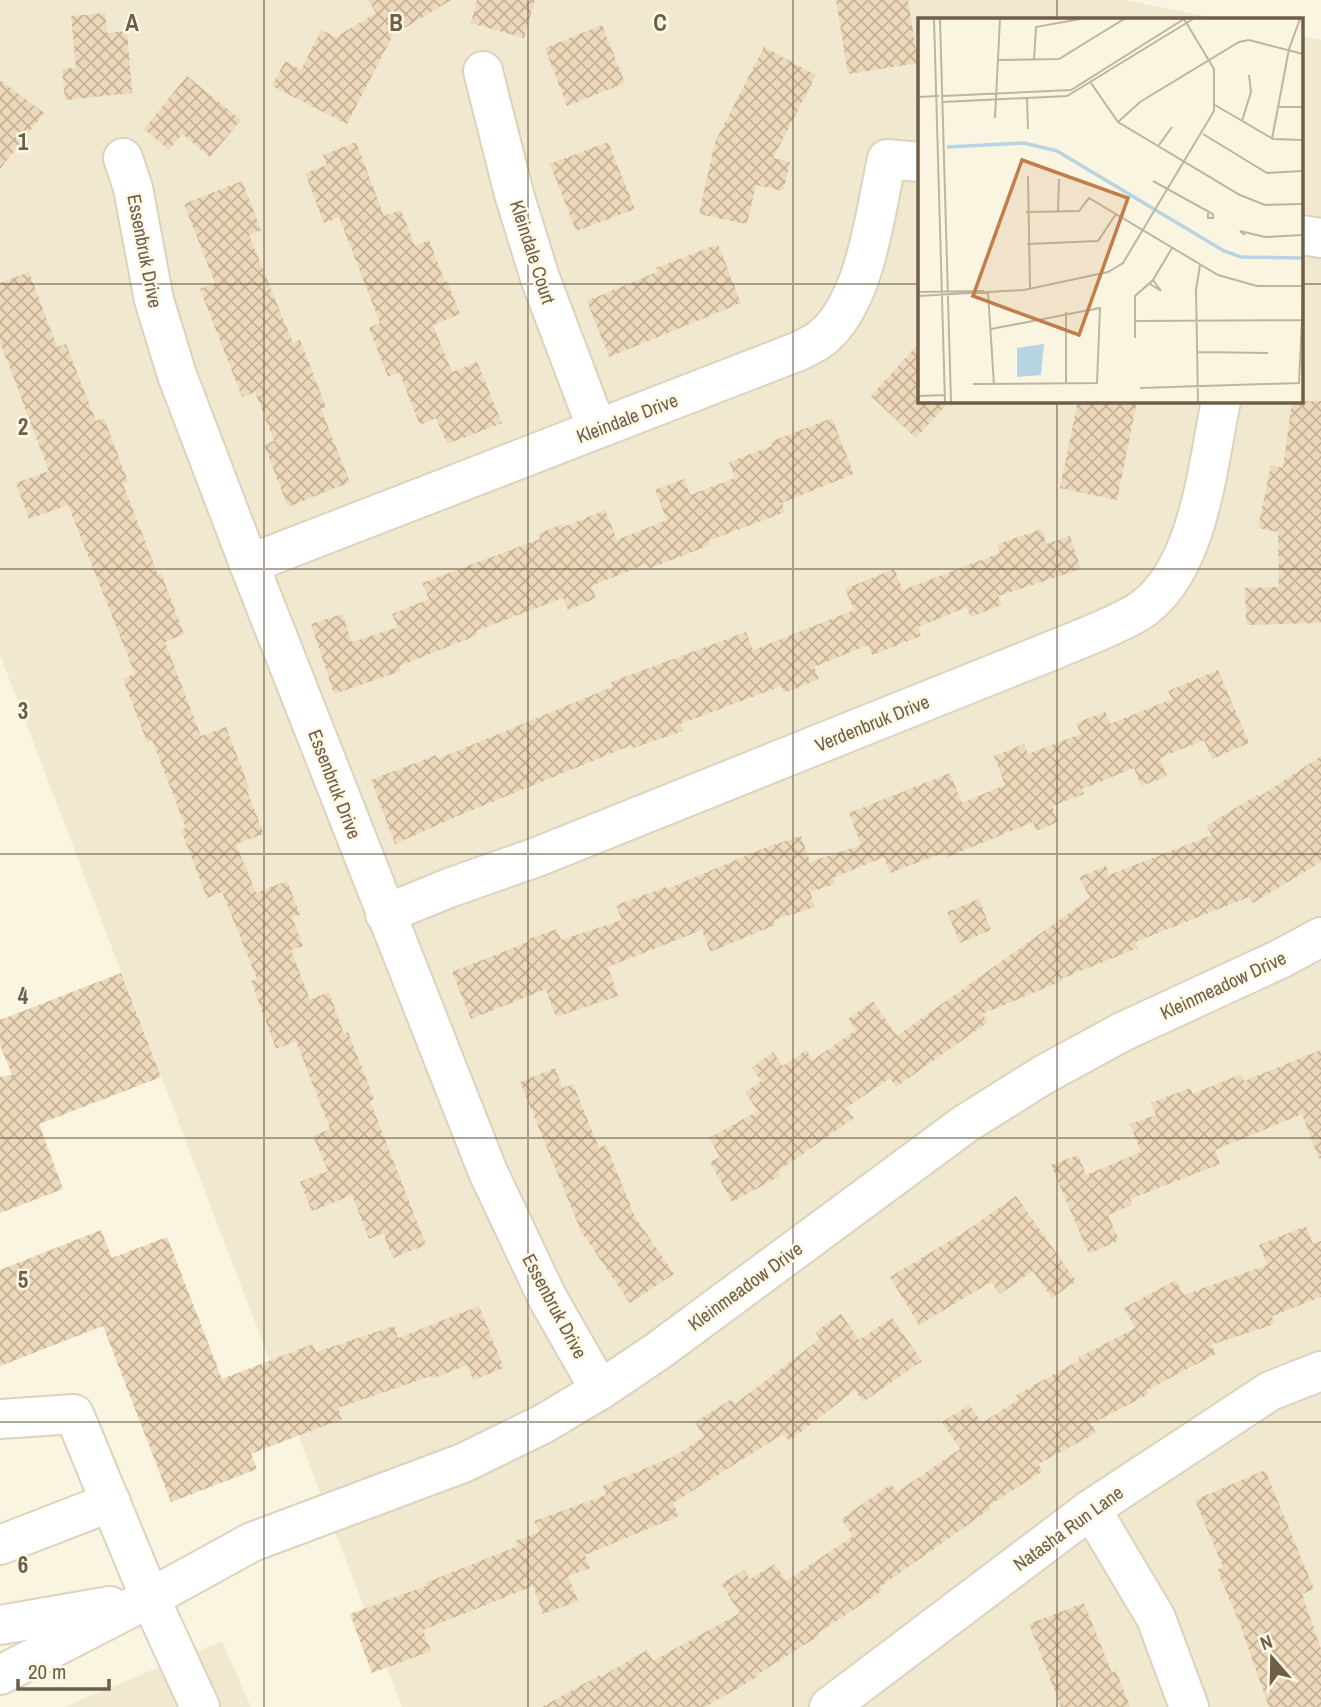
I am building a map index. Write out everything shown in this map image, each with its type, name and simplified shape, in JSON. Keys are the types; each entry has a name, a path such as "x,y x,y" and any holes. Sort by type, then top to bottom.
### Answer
{"street":[{"name":"Kleindale Court","path":"483,71 514,194 537,266 597,429"},
{"name":"Essenbruk Drive","path":"123,159 133,188 145,258 161,325 177,375 249,564 488,1172 547,1297 600,1390"},
{"name":"Kleindale Drive","path":"249,564 799,351 822,337 840,318 853,296 904,161"},
{"name":"Verdenbruk Drive","path":"385,914 449,888 537,858 1056,649 1136,614 1158,597 1176,573 1188,545 1221,402"},
{"name":"Kleinmeadow Drive","path":"0,1675 252,1542 463,1463 542,1424 600,1390 658,1351 965,1124 1043,1075 1122,1032 1280,959 1321,937"},
{"name":"Natasha Run Lane","path":"829,1707 1091,1510 1270,1391 1321,1371"},
{"path":"0,1419 74,1414 150,1598 200,1707"},
{"path":"0,1545 111,1502"},
{"path":"1091,1510 1156,1618 1189,1707"},
{"name":"Kleinmeadow Drive","path":"0,1626 150,1598"}],"shaded area":[{"path":"0,0 1125,0 1215,18 918,18 918,402 1304,402 1304,36 1321,40 1321,1707 402,1707 0,655"},
{"path":"222,1641 251,1707 64,1707"}],"building":[{"path":"368,0 451,0 393,35 347,124 272,86 285,61 301,70 321,30 336,37 376,13"},
{"path":"477,0 535,0 524,38 471,23"},
{"path":"836,0 908,0 918,63 848,74"},
{"path":"105,13 107,33 127,31 132,93 65,100 62,69 76,68 71,16"},
{"path":"602,25 625,83 567,106 545,48"},
{"path":"764,47 816,75 773,158 790,162 783,191 756,185 747,224 699,214 715,142"},
{"path":"187,76 241,120 210,157 182,134 169,150 144,129"},
{"path":"0,80 44,113 0,169"},
{"path":"356,142 384,216 401,210 415,246 429,240 445,282 447,281 460,314 433,325 452,372 477,362 502,423 447,444 436,418 420,425 399,372 388,377 369,328 380,323 339,217 324,223 305,173 327,165 323,155"},
{"path":"608,142 635,209 576,231 550,164"},
{"path":"242,181 261,230 249,235 293,343 300,340 326,407 321,409 350,482 288,507 264,445 274,441 255,392 242,397 200,289 215,283 184,204"},
{"path":"718,244 741,303 609,357 587,301 657,272 656,268"},
{"path":"29,272 57,347 66,344 96,421 104,418 128,482 123,484 184,634 165,642 201,736 226,727 249,787 246,788 264,834 236,844 256,893 287,881 300,915 292,917 303,946 291,950 310,1000 329,992 344,1034 348,1032 374,1099 370,1101 426,1245 393,1258 383,1233 369,1239 352,1195 312,1211 300,1182 328,1171 313,1136 330,1129 296,1041 276,1049 251,981 257,979 222,892 207,898 181,830 186,828 152,740 147,742 123,679 135,674 68,505 29,519 16,483 49,471 0,342 0,283"},
{"path":"918,344 918,402 949,402 916,438 871,396"},
{"path":"1321,401 1321,623 1246,625 1245,588 1279,587 1278,532 1258,528 1271,465 1283,468 1292,402"},
{"path":"1078,402 1137,402 1117,500 1060,488"},
{"path":"832,418 854,474 782,503 785,512 708,541 710,545 648,569 646,564 591,586 596,598 568,610 563,598 476,631 478,635 399,666 401,671 334,694 311,624 342,614 352,642 398,627 392,614 429,599 422,583 540,539 538,534 562,524 563,527 605,510 617,540 667,520 655,490 684,479 690,495 735,478 729,462 772,446 770,442"},
{"path":"1042,529 1046,544 1070,536 1081,569 998,596 1002,605 970,617 967,607 918,627 921,636 872,655 868,645 814,667 819,679 784,693 781,686 680,724 683,731 633,748 632,745 395,844 371,780 436,755 438,759 612,687 611,682 746,632 753,650 854,610 845,589 894,569 903,590 1000,553 997,544"},
{"path":"1218,670 1249,743 1212,759 1204,740 1160,758 1167,776 1141,786 1134,768 1082,789 1084,794 1052,806 1058,822 1036,831 1033,822 948,857 946,852 890,873 884,857 833,878 835,884 810,892 815,907 774,920 775,925 710,952 702,930 608,967 618,996 556,1017 546,989 471,1019 452,972 557,929 561,940 622,920 616,905 666,887 667,889 767,847 801,836 810,862 861,845 849,813 950,773 962,803 1005,785 994,756 1024,744 1028,754 1081,734 1076,723 1105,712 1110,724 1172,699 1168,691"},
{"path":"1321,756 1321,862 1253,903 1249,897 1135,942 1138,948 982,1014 988,1022 896,1087 890,1078 846,1108 854,1118 777,1172 780,1176 732,1202 710,1162 720,1157 709,1138 758,1111 745,1092 761,1081 752,1068 773,1052 783,1066 806,1050 813,1060 856,1030 848,1019 873,1001 897,1036 1090,898 1079,877 1106,866 1109,875 1212,835 1206,826 1257,795 1259,797"},
{"path":"979,899 991,930 960,943 947,912"},
{"path":"121,973 161,1077 39,1124 63,1189 0,1213 0,1077 12,1075 0,1045 0,1020"},
{"path":"1321,1050 1321,1158 1319,1159 1302,1114 1215,1150 1220,1164 1130,1199 1132,1205 1108,1215 1119,1240 1089,1254 1051,1165 1078,1155 1086,1175 1141,1152 1130,1124 1156,1115 1151,1103 1190,1088 1193,1094 1241,1074 1244,1081"},
{"path":"555,1068 563,1088 573,1084 599,1148 606,1145 635,1217 674,1274 630,1303 581,1231 520,1082"},
{"path":"1016,1196 1076,1281 1052,1298 1033,1271 1000,1294 991,1282 919,1325 890,1277 966,1231"},
{"path":"1306,1226 1313,1244 1321,1241 1321,1297 1272,1316 1274,1324 1211,1345 1216,1354 1147,1390 1149,1394 1091,1424 1096,1433 1038,1464 1043,1471 988,1506 990,1509 880,1587 882,1591 758,1674 759,1676 705,1707 542,1707 647,1650 653,1661 740,1613 721,1584 744,1570 750,1579 775,1564 786,1581 853,1536 841,1519 891,1484 897,1492 960,1449 942,1422 969,1405 982,1423 1019,1399 1016,1395 1135,1328 1124,1308 1176,1280 1184,1295 1267,1265 1259,1245"},
{"path":"101,1230 112,1258 167,1237 222,1379 313,1344 316,1352 394,1326 398,1338 479,1306 504,1368 473,1380 467,1365 432,1379 431,1376 338,1408 342,1419 251,1454 257,1469 171,1502 103,1326 0,1366 0,1270"},
{"path":"841,1314 859,1340 892,1318 922,1361 863,1402 855,1390 789,1441 783,1434 673,1503 679,1516 585,1555 590,1568 568,1576 578,1601 543,1614 533,1586 423,1630 431,1651 372,1673 350,1614 426,1586 425,1583 518,1546 516,1541 539,1532 534,1521 606,1495 602,1486 673,1457 704,1437 695,1422 732,1399 735,1404 820,1339 815,1332"},
{"path":"1265,1470 1314,1589 1302,1594 1321,1649 1321,1707 1269,1707 1238,1619 1217,1570 1223,1567 1195,1500"},
{"path":"1084,1603 1112,1673 1116,1671 1130,1707 1061,1707 1029,1624"}]}
